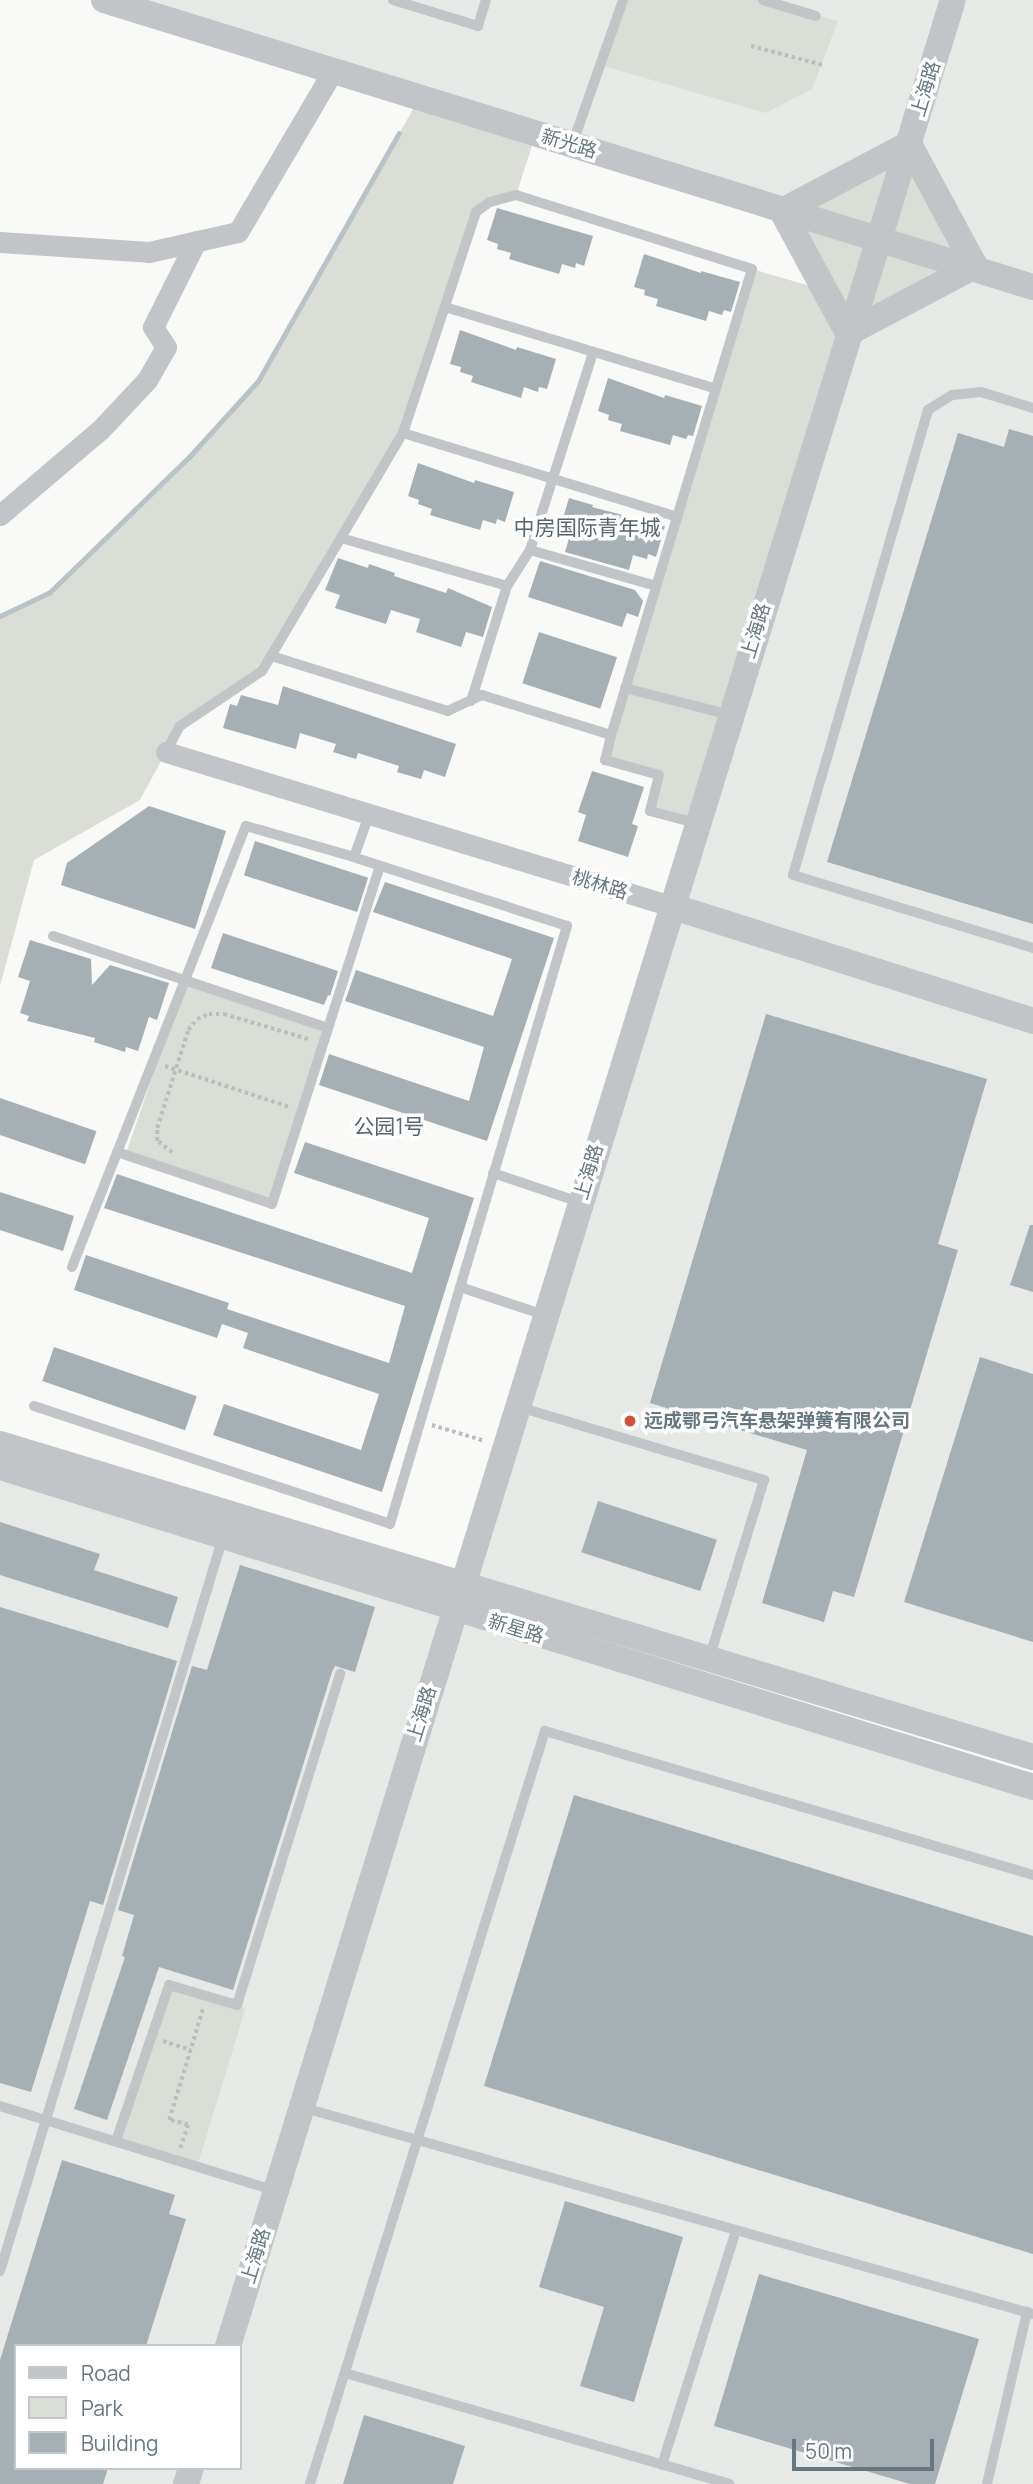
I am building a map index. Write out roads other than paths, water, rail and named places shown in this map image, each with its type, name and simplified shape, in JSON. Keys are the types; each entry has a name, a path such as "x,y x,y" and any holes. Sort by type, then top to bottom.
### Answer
{"street":[{"name":"新光路","path":"104,0 782,211 975,266 1033,287"},
{"name":"上海路","path":"230,2344 544,1315 953,0"},
{"path":"0,242 149,252 238,232 333,71"},
{"path":"909,144 975,266 848,333 782,211 909,144"},
{"path":"0,515 100,430 146,380 166,346 153,327 196,241"},
{"name":"桃林路","path":"166,752 671,906 1033,1021"},
{"name":"新星路","path":"0,1444 1033,1757"},
{"name":"新星路","path":"0,1467 454,1610 1033,1787"}],"lane":[{"path":"393,0 478,26 486,0"},
{"path":"572,145 623,0"},
{"path":"763,0 816,16"},
{"path":"166,752 180,726 262,671 403,433 476,212 490,202 516,195 752,269 605,760 659,775 650,811 696,823"},
{"path":"445,307 716,389"},
{"path":"471,701 507,586 530,550 593,352"},
{"path":"1033,408 981,392 951,395 928,410 793,875 1033,948"},
{"path":"403,433 677,517"},
{"path":"341,538 507,586"},
{"path":"530,550 656,586"},
{"path":"271,656 448,711 482,695 611,735"},
{"path":"625,688 730,715"},
{"path":"354,857 369,815"},
{"path":"34,1406 390,1524 567,926 354,857 246,826 72,1266"},
{"path":"117,1152 272,1203 380,866"},
{"path":"52,936 328,1028"},
{"path":"493,1173 579,1202"},
{"path":"460,1287 544,1315"},
{"path":"516,1406 764,1480 709,1659"},
{"path":"0,2271 223,1537"},
{"path":"116,2141 169,1985 237,2005 340,1674"},
{"path":"310,2484 545,1731 1033,1875"},
{"path":"0,2106 276,2191"},
{"path":"301,2107 417,2142 1030,2313 987,2484"},
{"path":"662,2465 736,2231"},
{"path":"345,2373 729,2484"}],"waterway":[{"path":"0,616 50,592 189,457 258,381 399,133"}],"place":[{"name":"远成鄂弓汽车悬架弹簧有限公司","path":"630,1421"}],"district":[{"name":"中房国际青年城","path":"587,527"},
{"name":"公园1号","path":"389,1126"}]}
